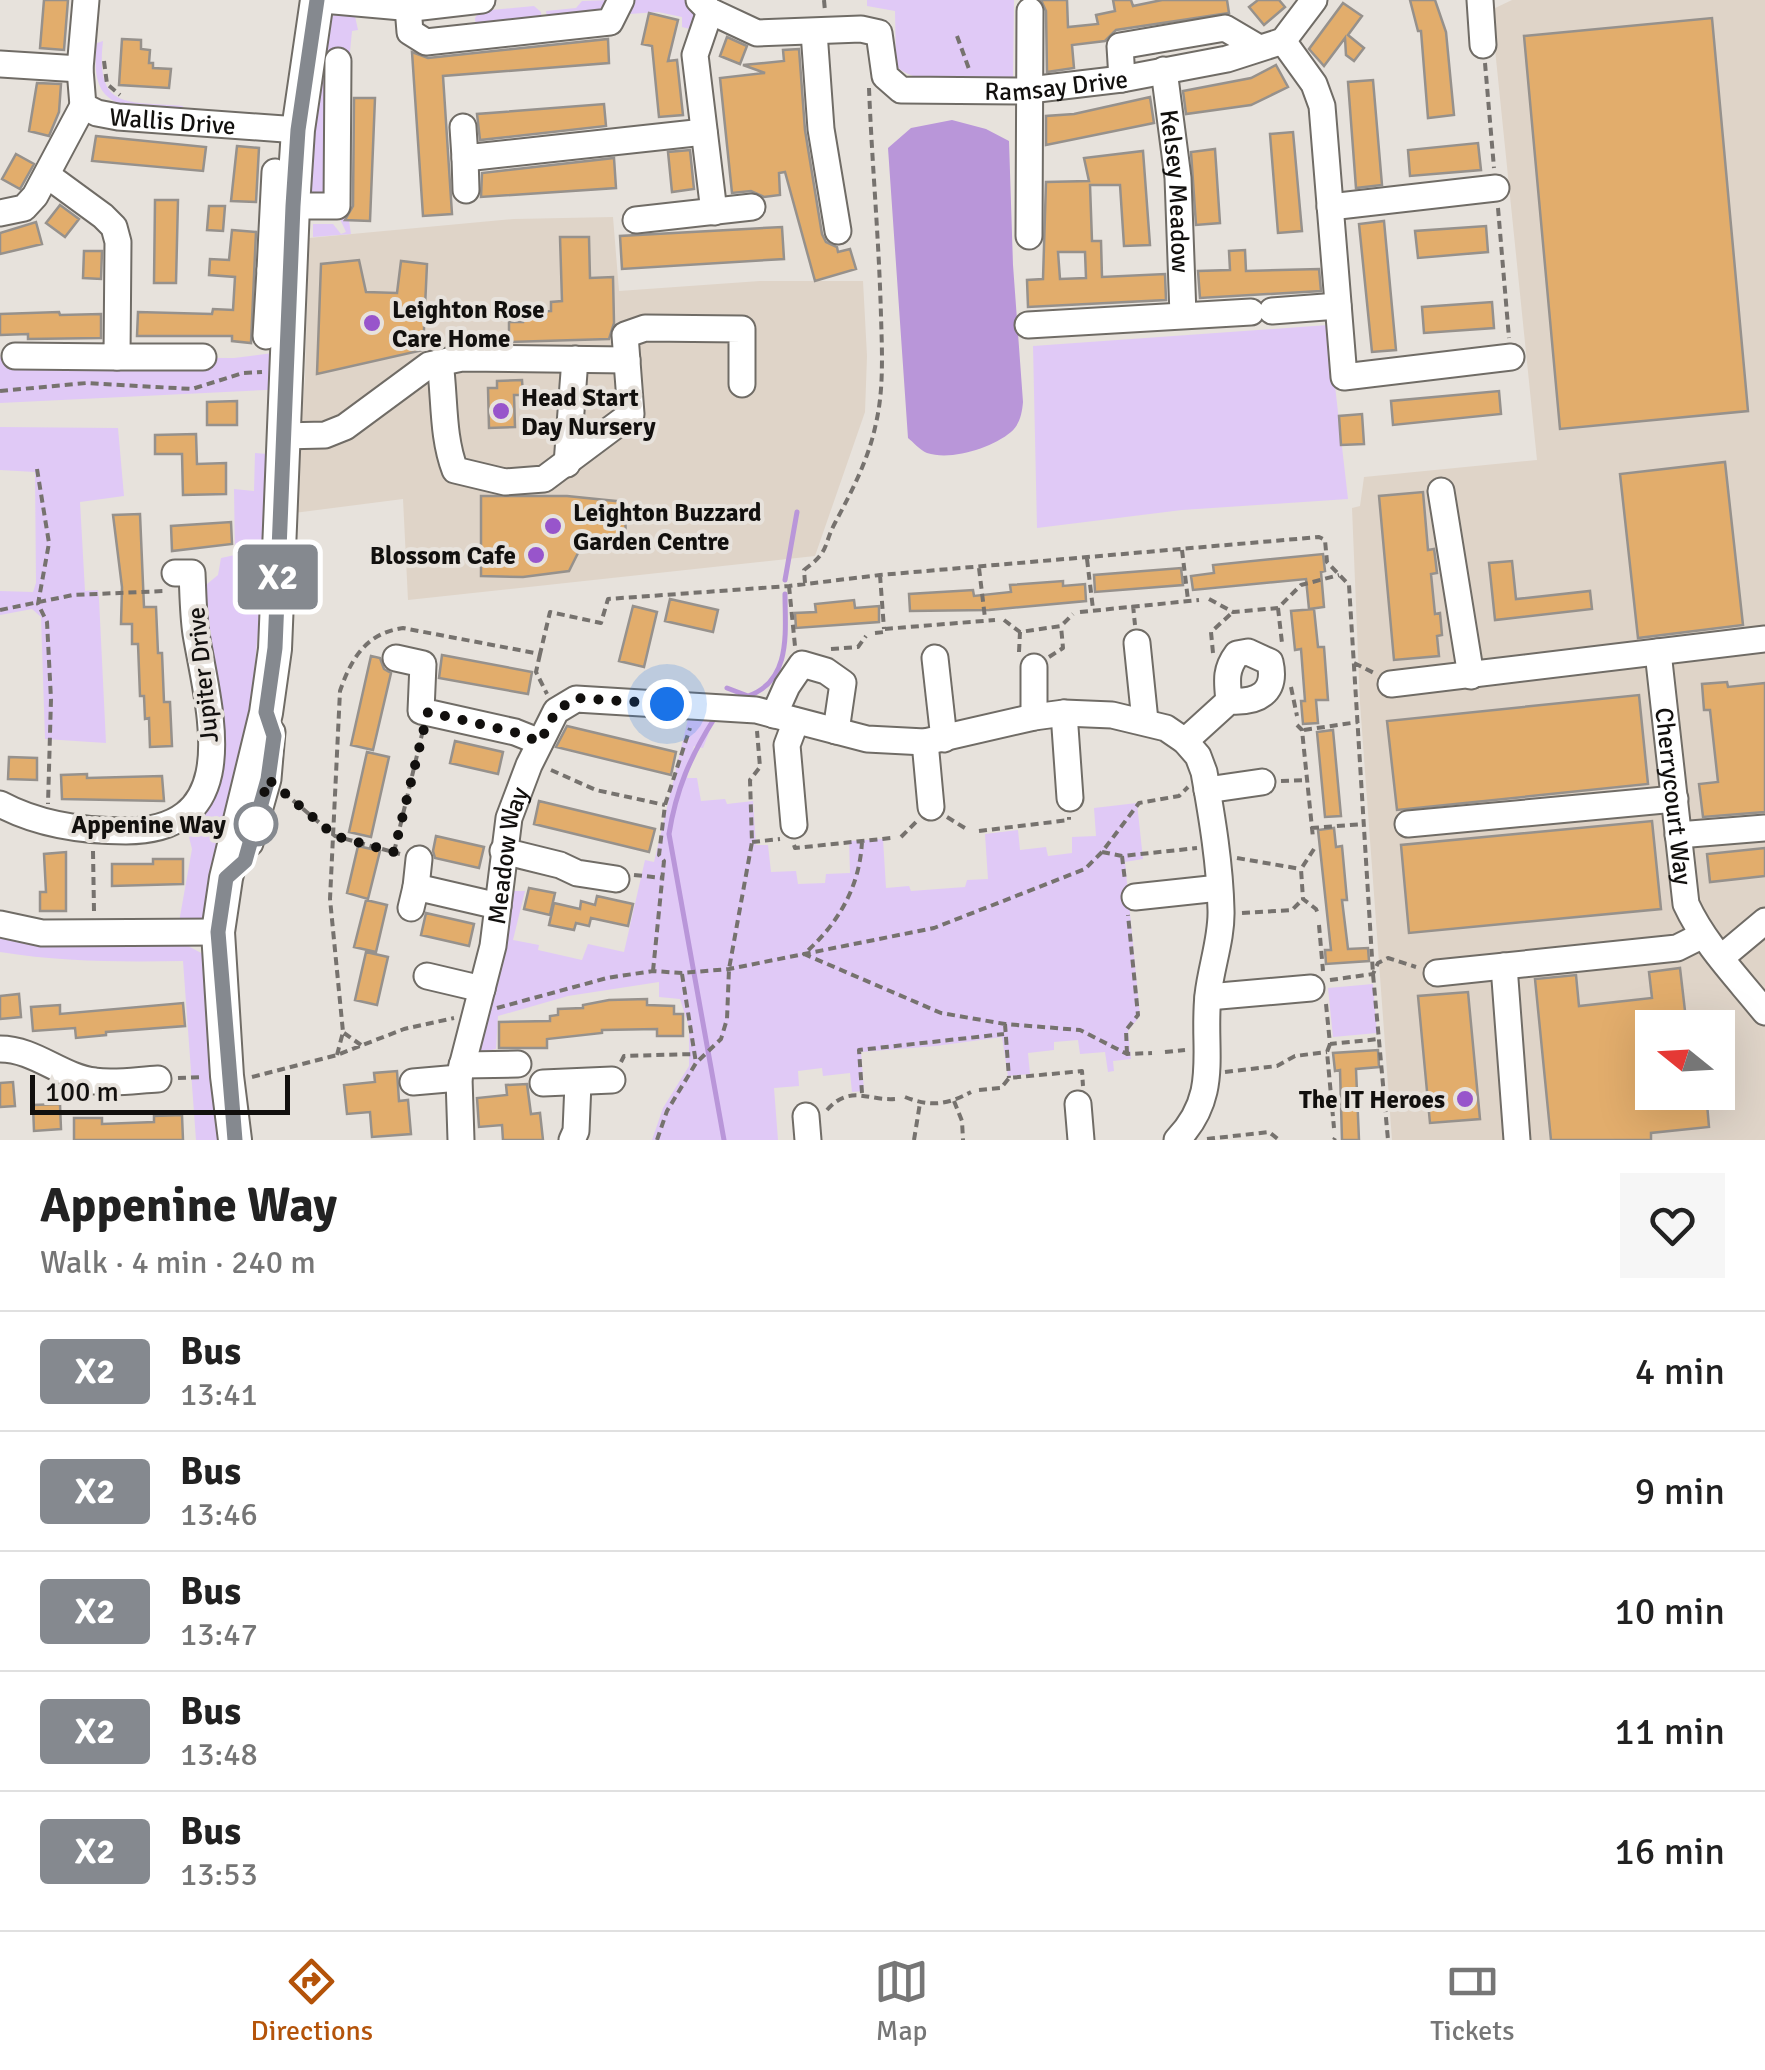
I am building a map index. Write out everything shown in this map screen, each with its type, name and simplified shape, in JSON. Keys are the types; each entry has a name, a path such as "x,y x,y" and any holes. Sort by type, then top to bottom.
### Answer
{"main road":[{"path":"235,1140 218,932 226,878 266,712 275,648 287,370 280,270 293,206 298,130 320,0"}],"street":[{"name":"Wallis Drive","path":"86,0 92,63 84,106 118,117 298,130"},
{"path":"320,0 408,7 482,0"},
{"path":"408,7 410,32 426,42 610,22 620,0"},
{"path":"1271,44 1314,0"},
{"path":"1480,0 1483,45"},
{"path":"704,6 695,56 714,212"},
{"name":"Ramsay Drive","path":"704,6 757,33 861,29 878,33 885,76 901,90 1028,91 1122,79 1227,58 1271,44"},
{"path":"1029,236 1030,11"},
{"path":"1122,79 1120,46 1225,28 1271,44 1314,84 1322,106 1344,377 1511,358"},
{"path":"814,32 821,129 838,232"},
{"path":"293,206 337,206 338,60"},
{"path":"0,64 92,63"},
{"name":"Kelsey Meadow","path":"1164,70 1178,178 1183,315"},
{"path":"0,214 24,208 47,175 84,106"},
{"path":"463,127 466,190"},
{"path":"464,158 704,132"},
{"path":"266,336 280,270 275,172"},
{"path":"47,175 114,227 118,242 117,358"},
{"path":"1330,207 1496,188"},
{"path":"636,220 752,208"},
{"path":"1028,325 1338,306"},
{"path":"440,362 446,408 444,442 455,470 505,482 544,479 631,414 624,336 646,328 742,329 742,384"},
{"path":"15,356 203,358"},
{"path":"282,436 325,435 345,428 411,376 440,362 462,358 627,360"},
{"path":"567,464 576,359"},
{"path":"1441,492 1470,676"},
{"name":"Jupiter Drive","path":"0,804 48,824 92,831 145,831 168,826 188,812 203,794 211,769 212,731 196,631 192,576"},
{"path":"1392,684 1765,639"},
{"path":"1138,643 1145,721"},
{"name":"Cherrycourt Way","path":"1658,652 1686,904 1701,936 1722,956 1765,1012"},
{"path":"396,658 423,664 424,712 514,732 534,754"},
{"path":"931,807 936,658"},
{"path":"794,825 788,745 775,715 802,664 826,671 843,684 836,731"},
{"path":"1034,667 1034,717"},
{"path":"556,711 576,698 698,706 775,715 867,738 934,741 1064,713 1145,721 1166,728 1198,756 1206,781 1220,901 1208,997 1208,1073 1196,1136"},
{"path":"1185,741 1229,701"},
{"name":"Meadow Way","path":"461,1140 460,1072 494,946 509,818 556,711"},
{"path":"226,878 245,861 268,779 274,736 266,712"},
{"path":"1064,713 1070,798"},
{"path":"1206,781 1262,782"},
{"path":"1408,824 1675,799"},
{"path":"1678,835 1765,828"},
{"path":"503,851 616,880"},
{"path":"407,855 413,897 498,906"},
{"path":"1130,899 1220,901"},
{"path":"1722,956 1765,921"},
{"path":"0,924 42,932 95,934 218,932"},
{"path":"1437,973 1677,948 1701,936"},
{"path":"1504,966 1518,1140"},
{"path":"427,976 478,1001"},
{"path":"1208,997 1321,988"},
{"path":"0,1050 20,1049 66,1072 95,1081 158,1079"},
{"path":"413,1082 518,1064"},
{"path":"543,1082 612,1080"},
{"path":"572,1140 578,1083"},
{"path":"1078,1104 1081,1140"}],"path":[{"path":"957,36 969,68 971,93"},
{"path":"92,63 107,84 126,98"},
{"path":"804,584 804,570 823,556 831,530 854,488 878,418 880,284 867,72"},
{"path":"0,391 88,384 192,389 243,373 287,370"},
{"path":"38,469 48,543 38,604 47,622 52,699 48,824"},
{"path":"1182,550 1188,600"},
{"path":"1087,558 1093,608"},
{"path":"979,568 985,619"},
{"path":"880,574 884,629"},
{"path":"1209,599 1233,612 1278,608 1301,586 1339,575"},
{"path":"0,610 72,594 157,593 192,576"},
{"path":"556,711 536,672 550,612 601,623 608,599 816,583"},
{"path":"1080,612 1199,600"},
{"path":"1004,620 1020,632 1061,626 1072,614"},
{"path":"875,633 884,629 995,620"},
{"path":"337,1054 342,1032 330,899 332,833 340,690 349,665 365,644 390,630 403,628 540,654"},
{"path":"827,649 858,646 866,636"},
{"path":"653,971 664,861 658,855 665,805 698,706"},
{"path":"268,779 335,836 407,855 424,712"},
{"path":"656,1140 667,1111 696,1064 721,1039 727,1019 729,969 752,842 750,780 760,767 775,715"},
{"path":"1297,725 1302,730 1358,722"},
{"path":"1302,730 1313,838"},
{"path":"534,754 596,790 665,805"},
{"path":"158,1079 246,1079 337,1054 478,1001 653,971 729,969 934,928 1085,869 1139,804 1179,796 1206,781"},
{"path":"979,830 1069,820 1070,798"},
{"path":"1311,828 1364,824"},
{"path":"92,831 95,934"},
{"path":"752,842 793,838 795,848 891,838"},
{"path":"804,954 830,928 850,896 861,866 862,842"},
{"path":"1314,849 1301,869 1303,899 1319,916"},
{"path":"1102,852 1122,856 1215,850 1301,869"},
{"path":"1122,856 1130,899 1138,1015 1126,1030 1127,1054"},
{"path":"616,880 640,873 663,878"},
{"path":"1220,901 1292,910 1303,899"},
{"path":"1320,925 1321,988 1330,1044 1326,1052 1334,1128"},
{"path":"804,954 941,1013 1004,1024 1080,1030 1127,1054 1152,1053"},
{"path":"1321,988 1372,974 1378,962 1388,958 1437,973"},
{"path":"767,961 768,970"},
{"path":"684,972 696,1064"},
{"path":"979,1090 1001,1088 1008,1078 1004,1024"},
{"path":"342,1032 361,1044"},
{"path":"862,1093 859,1050 1004,1034"},
{"path":"1330,1044 1379,1039"},
{"path":"1208,1073 1278,1066 1295,1056 1326,1052"},
{"path":"612,1080 624,1056 695,1054"},
{"path":"1008,1078 1082,1070 1084,1094 1078,1104"},
{"path":"905,1097 925,1106 954,1101 970,1092"},
{"path":"807,1128 836,1100 862,1093 879,1100 895,1099"},
{"path":"954,1101 964,1140"},
{"path":"914,1140 920,1103"},
{"path":"1196,1136 1270,1132 1279,1140"}],"shaded area":[{"path":"612,0 612,8 548,24 546,11 576,8 582,1"},
{"path":"628,0 685,0 697,10 690,29 682,27 682,17 658,12 629,14"},
{"path":"867,0 1014,0 1013,77 951,81 907,73 896,66 895,11 867,6"},
{"path":"1512,0 1765,0 1765,1140 1392,1140 1360,703 1352,508 1360,506 1364,477 1537,460 1491,10"},
{"path":"534,6 541,12 542,24 476,31 475,18 480,11"},
{"path":"355,16 358,30 352,31 336,199 309,204 311,153 331,17"},
{"path":"103,41 104,80 110,91 131,102 183,106 180,112 127,106 105,94 96,66 97,43"},
{"path":"952,120 986,129 1009,141 1023,402 1017,425 1003,438 971,452 937,455 924,452 908,438 888,148 911,128"},
{"path":"348,214 351,234 313,237 313,224 333,224 341,234 346,232 340,219"},
{"name":"Leighton Buzzard Garden Centre","path":"613,217 619,291 760,281 863,281 865,412 815,556 408,600 403,499 294,513 305,377 309,238 514,219"},
{"path":"1328,325 1348,499 1182,510 1037,528 1033,346"},
{"path":"288,351 286,389 0,403 0,357 234,358"},
{"path":"0,427 118,428 124,496 80,502 85,591 98,590 99,599 106,743 45,739 41,617 32,609 0,615 0,591 33,592 36,583 35,472 0,470"},
{"path":"255,453 267,454 263,579 242,760 208,911 197,923 179,922 192,849 186,825 203,812 201,589 218,575 221,558 235,555 234,489 254,491"},
{"path":"688,719 713,722 703,748 694,746 687,778 697,778 701,801 753,801 756,845 768,845 771,872 796,871 798,884 825,883 826,874 850,873 849,841 883,839 886,888 909,886 911,891 965,887 967,880 988,879 985,834 1018,830 1020,850 1046,847 1048,856 1072,853 1072,837 1096,836 1094,808 1137,803 1143,859 1125,862 1140,1016 1128,1031 1131,1059 1113,1061 1114,1071 1108,1072 1105,1052 1080,1054 1078,1040 1054,1042 1054,1050 1028,1053 1030,1074 1008,1076 1002,1037 861,1052 864,1091 852,1092 850,1073 823,1076 822,1068 798,1071 799,1086 774,1088 778,1140 652,1140 663,1108 689,1066 689,1027 680,999 659,997 659,982 568,996 498,1016 496,1049 474,1053 499,976 512,891 525,891 513,940 582,960 588,944 624,952 645,860 654,862"},
{"path":"0,933 48,942 188,946 205,955 224,1140 196,1140 183,961 68,960 0,952"},
{"path":"1373,984 1377,1033 1333,1037 1328,988"}],"building":[{"path":"44,0 68,0 64,50 40,48"},
{"path":"1041,0 1067,0 1068,27 1098,24 1096,15 1115,11 1113,0 1131,0 1133,6 1162,0 1227,0 1229,13 1116,30 1105,41 1072,45 1074,68 1047,72 1046,11"},
{"path":"1258,0 1279,0 1285,7 1264,25 1249,7"},
{"path":"1410,0 1435,0 1446,32 1454,115 1428,118 1421,31"},
{"path":"1343,3 1362,16 1348,35 1364,48 1354,61 1346,55 1345,38 1324,66 1309,49"},
{"path":"649,13 678,20 668,61 677,60 683,115 659,117 652,46 642,44"},
{"path":"1712,18 1748,411 1560,429 1524,36"},
{"path":"727,37 747,46 740,64 720,56"},
{"path":"122,39 141,40 141,49 150,50 149,63 153,63 153,68 171,69 169,88 119,85"},
{"path":"608,39 609,63 443,76 452,214 423,216 412,52 428,58"},
{"path":"799,49 805,130 822,234 838,252 850,249 856,269 815,281 785,172 779,173 780,195 732,193 720,78 765,73 743,65 784,61 783,50"},
{"path":"1276,65 1288,87 1251,105 1186,114 1183,91 1251,78"},
{"path":"1373,80 1382,185 1356,188 1348,82"},
{"path":"37,83 61,84 59,112 49,136 29,131"},
{"path":"1150,97 1154,123 1046,145 1046,116 1074,114"},
{"path":"354,98 375,98 370,221 345,220 353,206"},
{"path":"604,104 606,126 480,140 477,114"},
{"path":"1293,132 1302,231 1278,233 1270,134"},
{"path":"96,136 206,147 203,171 92,161"},
{"path":"1478,143 1481,170 1410,176 1408,150"},
{"path":"237,146 259,148 256,202 231,201"},
{"path":"1215,149 1220,223 1196,225 1191,152"},
{"path":"690,150 694,189 672,192 668,152"},
{"path":"1143,151 1150,245 1124,246 1120,185 1090,185 1092,241 1101,241 1102,277 1165,274 1166,300 1028,307 1027,280 1043,279 1046,182 1089,181 1084,158","holes":["1058,252 1085,252 1086,278 1060,279"]},
{"path":"16,154 34,164 20,189 2,179"},
{"path":"614,158 616,188 481,197 482,173"},
{"path":"155,200 178,200 176,283 154,283"},
{"path":"60,205 79,219 65,237 46,223"},
{"path":"209,206 225,206 223,231 207,230"},
{"path":"1384,221 1396,350 1372,352 1359,224"},
{"path":"36,222 42,244 0,254 0,233"},
{"path":"1486,226 1488,252 1418,258 1415,231"},
{"path":"782,227 784,259 622,269 620,236"},
{"path":"232,230 256,232 251,343 232,341 232,336 137,336 138,312 212,314 213,309 233,310 235,277 209,275 210,259 229,260"},
{"path":"560,237 589,237 590,278 613,277 614,323 609,339 509,342 509,322 523,322 523,312 551,311 551,302 562,301"},
{"path":"1245,250 1246,271 1319,269 1321,291 1200,298 1198,271 1230,270 1229,251"},
{"path":"84,251 102,251 101,279 83,278"},
{"name":"Leighton Rose Care Home","path":"359,260 366,292 397,293 401,261 427,264 423,350 317,374 321,264"},
{"path":"1492,302 1494,328 1424,333 1422,307"},
{"path":"0,314 101,314 101,338 28,339 28,334 0,335"},
{"name":"Head Start Day Nursery","path":"522,380 523,395 514,395 515,427 489,428 488,388 497,388 497,381"},
{"path":"1499,391 1501,414 1393,425 1391,401"},
{"path":"237,401 237,425 207,425 207,402"},
{"path":"1362,414 1364,444 1341,445 1339,416"},
{"path":"196,434 197,464 226,463 226,494 183,495 182,454 155,454 155,435"},
{"path":"1725,462 1743,625 1638,638 1620,474"},
{"path":"1423,492 1428,550 1434,549 1437,573 1431,574 1435,614 1440,613 1439,656 1394,660 1379,496"},
{"name":"Leighton Buzzard Garden Centre","path":"481,496 567,496 625,502 626,550 579,551 569,571 523,577 481,576"},
{"path":"140,514 144,607 156,607 158,653 162,653 164,702 170,702 172,746 150,747 149,718 145,719 144,696 140,696 138,644 132,644 132,624 121,624 122,587 113,515"},
{"path":"231,522 232,544 172,551 171,526"},
{"path":"1323,554 1324,607 1309,609 1306,579 1193,590 1191,576 1214,573 1213,565"},
{"path":"1512,561 1516,599 1590,591 1592,609 1495,620 1489,563"},
{"path":"1181,568 1183,585 1095,592 1094,575"},
{"path":"1063,581 1063,586 1085,584 1086,601 989,610 910,611 909,594 973,590 974,596 1011,592 1010,585"},
{"path":"670,599 718,610 713,632 665,621"},
{"path":"854,600 855,608 879,606 879,622 796,628 795,613 816,612 815,604"},
{"path":"633,606 657,612 644,667 619,661"},
{"path":"1314,609 1318,647 1324,647 1328,700 1316,700 1318,723 1303,724 1301,649 1295,650 1291,611"},
{"path":"442,655 532,672 528,694 439,678"},
{"path":"371,656 380,658 384,669 391,673 373,750 351,745"},
{"path":"1727,682 1728,687 1765,683 1765,812 1703,817 1699,784 1718,782 1710,710 1704,710 1702,684"},
{"path":"1639,695 1648,784 1397,810 1387,721"},
{"path":"567,726 676,752 671,775 556,747"},
{"path":"1333,730 1341,816 1325,817 1317,732"},
{"path":"455,741 503,752 498,774 450,763"},
{"path":"367,752 389,757 371,837 349,832"},
{"path":"9,757 37,758 37,780 8,779"},
{"path":"87,774 87,778 162,776 164,801 62,799 61,775"},
{"path":"539,801 655,829 649,852 534,824"},
{"path":"1652,821 1661,909 1409,933 1401,845"},
{"path":"1334,828 1336,847 1342,846 1347,900 1342,900 1348,949 1368,948 1369,961 1326,964 1325,950 1331,950 1318,830"},
{"path":"436,836 484,847 479,868 435,858"},
{"path":"358,846 380,851 368,899 347,893"},
{"path":"1765,848 1765,876 1710,882 1707,854"},
{"path":"66,852 66,911 40,911 40,892 46,892 44,854"},
{"path":"153,859 183,859 183,884 112,886 112,864 153,864"},
{"path":"529,888 555,893 550,915 524,909"},
{"path":"597,896 633,904 628,926 591,918 589,926 576,923 574,930 549,925 554,903 580,909 581,901 595,905"},
{"path":"366,900 387,905 376,952 354,947"},
{"path":"426,913 474,924 469,946 421,935"},
{"path":"366,952 388,957 377,1005 355,1000"},
{"path":"1680,968 1685,1010 1635,1010 1635,1110 1708,1110 1709,1127 1651,1133 1651,1140 1551,1140 1535,979 1576,975 1579,1006 1652,998 1649,972"},
{"path":"1468,992 1480,1119 1430,1123 1418,996"},
{"path":"19,994 21,1017 0,1019 0,996"},
{"path":"647,999 647,1005 674,1006 674,1014 683,1014 683,1036 657,1036 657,1029 602,1030 547,1039 547,1048 499,1048 499,1022 550,1021 550,1016 558,1015 558,1009 583,1008 609,1000"},
{"path":"183,1003 185,1026 76,1038 75,1028 33,1031 31,1007 60,1005 60,1014"},
{"path":"1378,1050 1379,1067 1356,1069 1359,1140 1342,1140 1340,1070 1335,1071 1333,1053"},
{"path":"397,1071 399,1101 408,1100 411,1134 372,1137 370,1112 347,1114 344,1085 375,1082 374,1073"},
{"path":"13,1082 15,1106 0,1107 0,1083"},
{"path":"527,1084 531,1114 540,1113 543,1140 503,1140 502,1125 479,1127 477,1098 507,1095 506,1085"},
{"path":"60,1104 61,1129 34,1131 33,1105"},
{"path":"182,1115 183,1140 74,1140 74,1118 102,1118 102,1124 154,1122 154,1116"}],"waterway":[{"path":"785,580 797,512"},
{"path":"727,688 748,696 772,679 783,653 785,594"},
{"path":"714,719 685,774 669,834 724,1140"}],"bus line":[{"name":"X2","path":"235,1140 218,932 226,878 245,861 268,779 274,736 266,712 275,648 293,206 298,130 317,0"}],"place":[{"name":"Leighton Rose Care Home","path":"372,323"},
{"name":"Head Start Day Nursery","path":"501,411"},
{"name":"Leighton Buzzard Garden Centre","path":"553,526"},
{"name":"Blossom Cafe","path":"536,555"},
{"name":"Appenine Way","path":"256,824"},
{"name":"The IT Heroes","path":"1465,1099"}],"route":[{"path":"256,824 253,834 268,779 335,836 394,852 428,712 540,742 556,711 576,698 667,704"}]}
